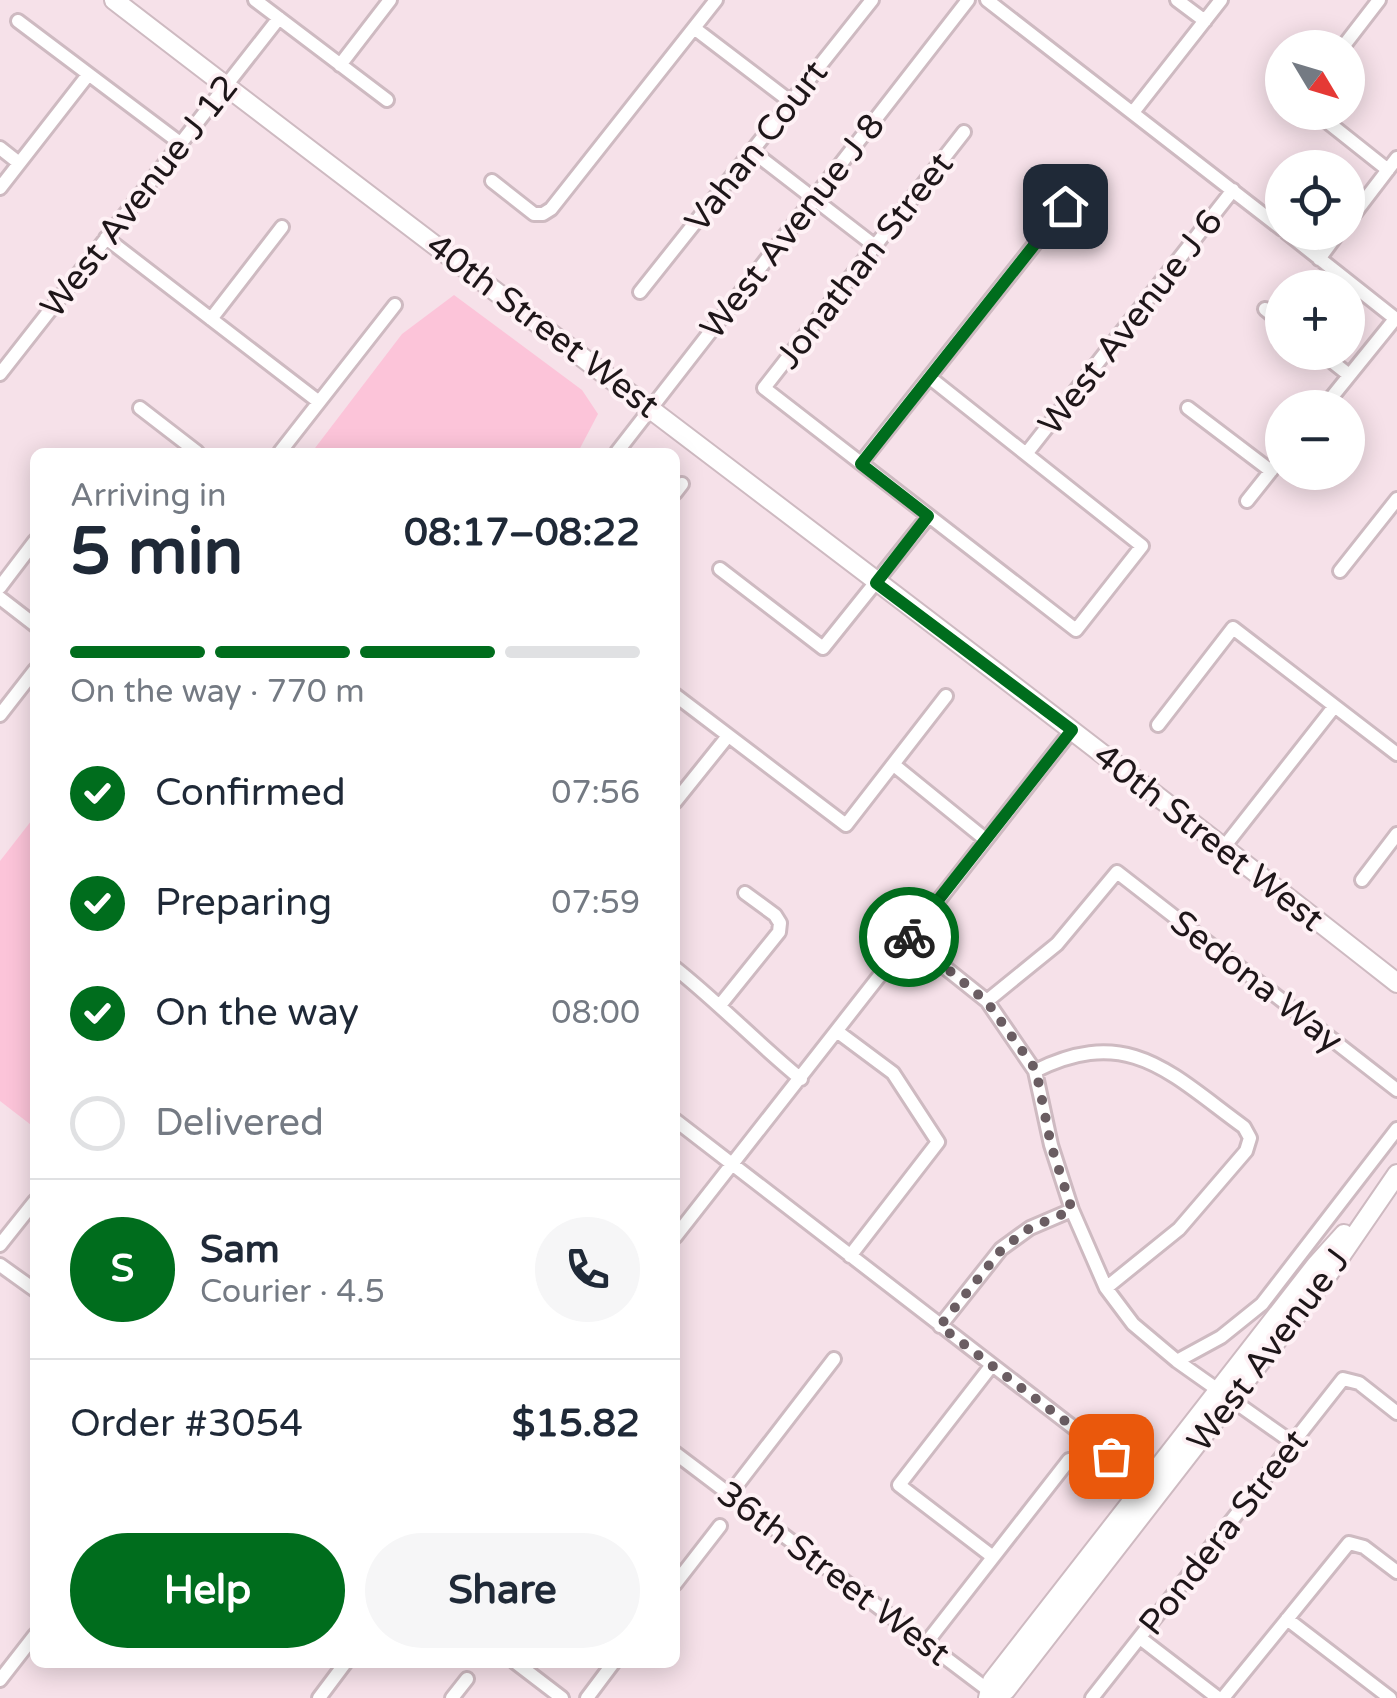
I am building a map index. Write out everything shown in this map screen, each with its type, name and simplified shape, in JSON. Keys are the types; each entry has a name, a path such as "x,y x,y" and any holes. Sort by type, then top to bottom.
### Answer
{"main road":[{"name":"40th Street West","path":"114,0 651,407 1397,983"},
{"name":"West Avenue J","path":"990,1696 992,1681 1327,1276 1392,1180"}],"street":[{"path":"256,0 387,100"},
{"path":"340,65 390,0"},
{"path":"492,181 534,214 551,209 716,0"},
{"name":"Vahan Court","path":"640,292 872,0"},
{"name":"West Avenue J 8","path":"621,448 968,0"},
{"path":"987,0 1265,216"},
{"path":"1178,0 1204,21"},
{"path":"1134,112 1221,0"},
{"path":"1356,30 1380,0"},
{"name":"West Avenue J 12","path":"0,374 279,18"},
{"path":"18,21 180,143"},
{"path":"694,28 791,102"},
{"path":"0,188 88,75"},
{"path":"1338,130 1388,170"},
{"name":"Jonathan Street","path":"861,464 764,388 964,132"},
{"path":"0,148 19,162"},
{"path":"752,151 875,246"},
{"path":"1365,200 1397,158"},
{"name":"West Avenue J 6","path":"1026,454 1233,190"},
{"path":"930,378 1142,546 1076,630 861,464 1065,206"},
{"path":"211,318 282,227"},
{"path":"106,238 319,402"},
{"path":"1309,250 1396,320 1338,390"},
{"path":"1319,258 1325,250"},
{"path":"283,448 395,305"},
{"path":"1342,370 1349,376"},
{"path":"140,408 192,448"},
{"path":"1188,408 1265,467"},
{"path":"1247,500 1265,479"},
{"path":"1340,571 1397,499"},
{"path":"720,570 823,648 928,516"},
{"path":"0,587 30,548"},
{"path":"0,598 30,621"},
{"path":"1158,724 1233,628 1397,754"},
{"path":"0,715 30,676"},
{"path":"680,700 846,825 946,696"},
{"path":"1224,847 1334,707"},
{"path":"680,1230 1072,730"},
{"path":"680,796 728,736"},
{"path":"894,765 985,839"},
{"path":"1362,880 1397,834"},
{"name":"Sedona Way","path":"987,1002 1057,944 1117,872 1397,1090"},
{"path":"721,1004 779,932 780,923 775,915 745,893"},
{"path":"908,938 987,1002 1036,1070 1051,1145 1072,1210 1106,1288 1133,1324 1177,1361 1293,1443"},
{"path":"680,972 721,1004 801,1079"},
{"path":"838,1032 892,1074 938,1142 850,1256"},
{"path":"1036,1070 1065,1056 1106,1050 1131,1054 1165,1069 1244,1126 1250,1138 1246,1151 1179,1229 1106,1288"},
{"path":"680,1124 1152,1488"},
{"name":"West Avenue J","path":"1177,1361 1221,1338 1262,1304 1397,1129"},
{"path":"0,1246 30,1207"},
{"path":"940,1326 1002,1249 1030,1228 1072,1210"},
{"path":"0,1265 30,1286"},
{"path":"730,1494 834,1359"},
{"path":"992,1366 899,1484 993,1557"},
{"name":"Pondera Street","path":"1092,1698 1343,1380 1359,1383 1397,1413"},
{"name":"36th Street West","path":"680,1457 927,1642 990,1696"},
{"path":"927,1642 1068,1460"},
{"path":"680,1578 720,1526"},
{"path":"1140,1638 1220,1698 1349,1543 1364,1547 1397,1572"},
{"path":"1287,1619 1390,1698"},
{"path":"0,1680 30,1641"},
{"path":"319,1698 342,1668"},
{"path":"523,1668 562,1698"},
{"path":"586,1698 609,1668"},
{"path":"452,1698 467,1679"}],"shaded area":[{"path":"454,295 582,390 598,414 580,448 315,448 402,334"},
{"path":"30,822 30,1124 0,1101 0,861"}],"way so far":[{"path":"909,937 987,1002 1036,1070 1051,1145 1072,1210 1030,1228 1002,1249 940,1326 1111,1456"}],"route":[{"path":"909,937 1072,730 876,583 928,516 861,464 1065,206"}]}
